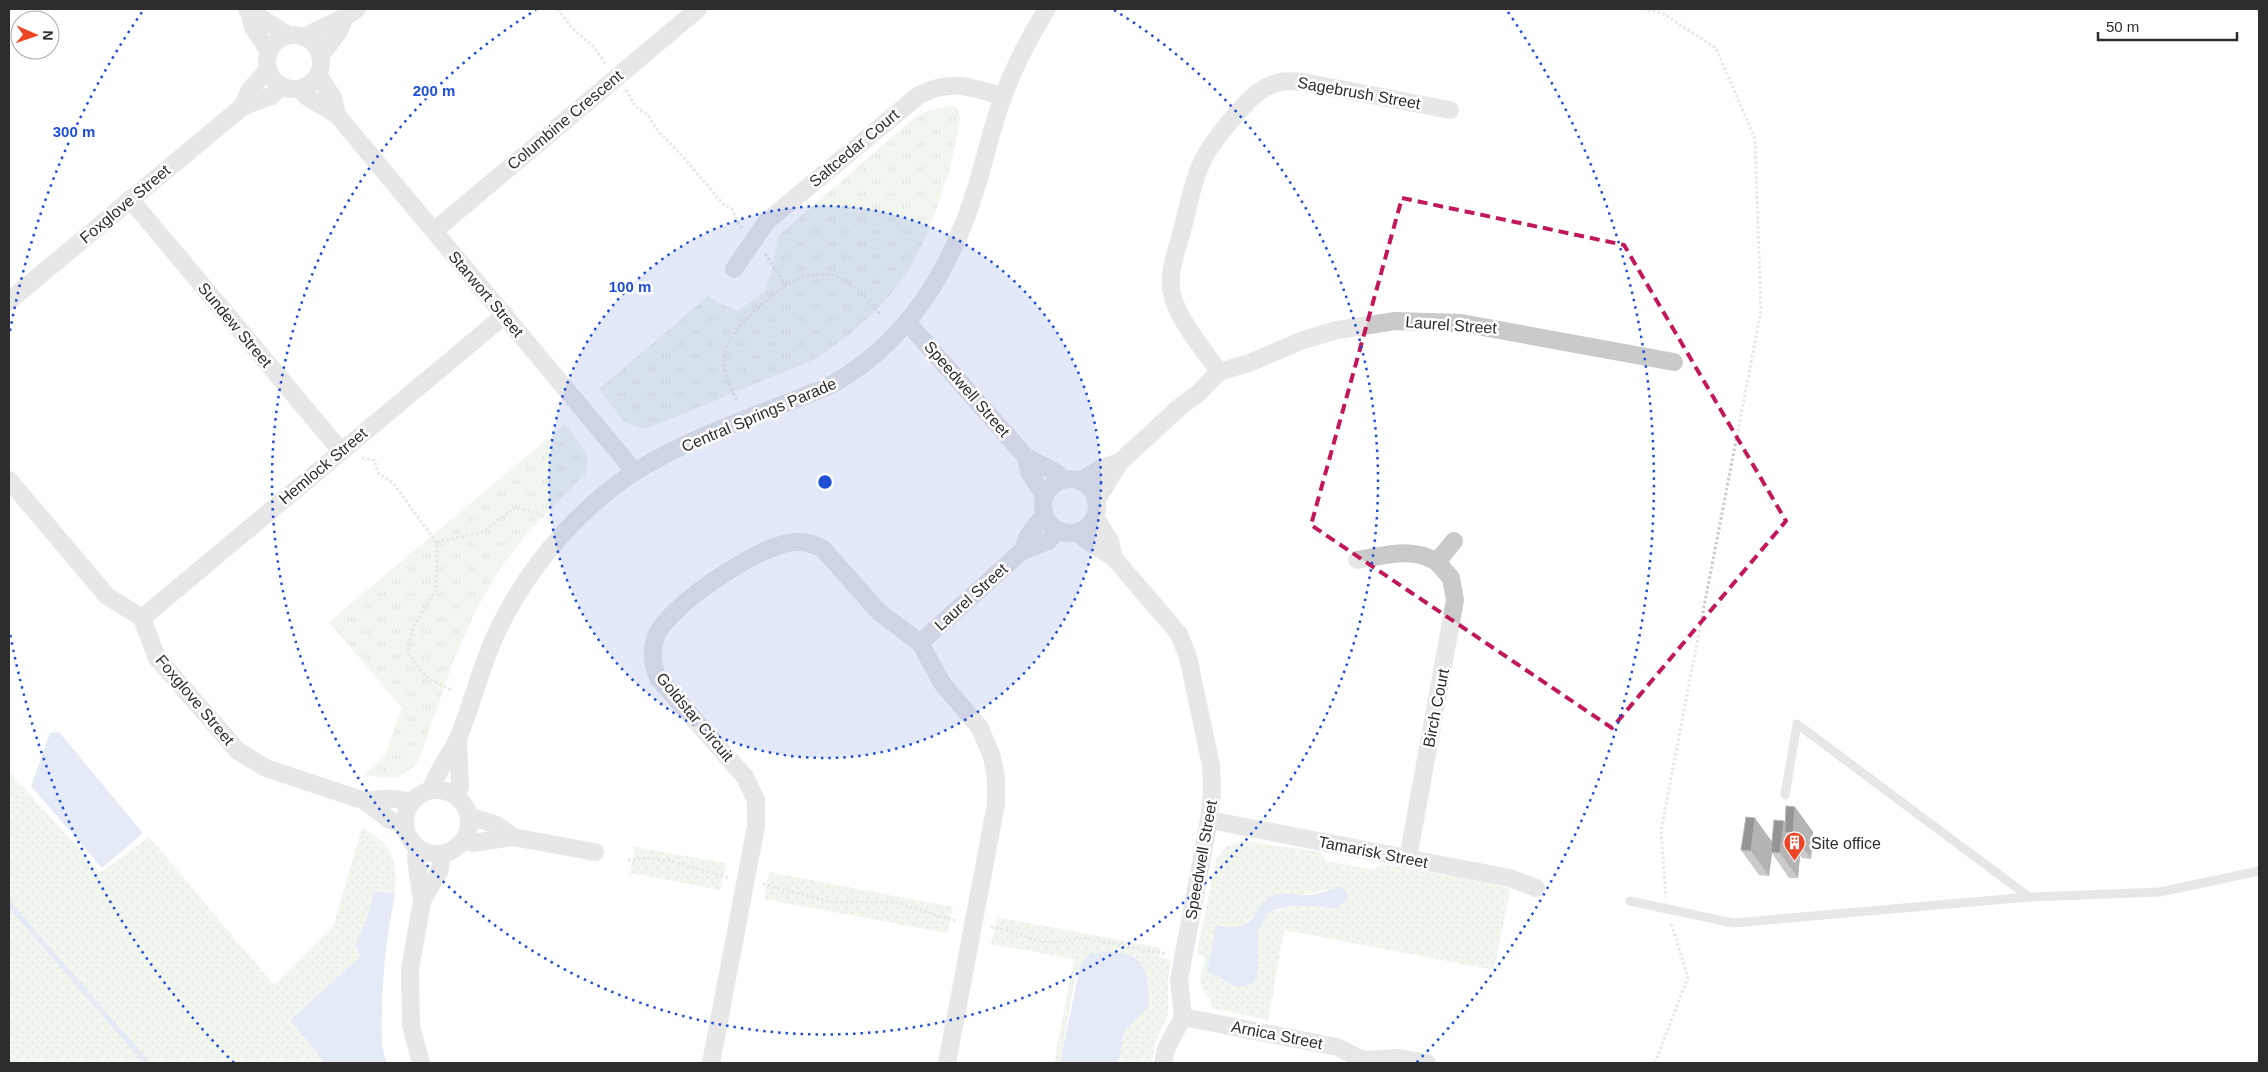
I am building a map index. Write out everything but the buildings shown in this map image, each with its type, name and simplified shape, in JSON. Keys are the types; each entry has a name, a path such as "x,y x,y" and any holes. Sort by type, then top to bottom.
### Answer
{"street":[{"name":"Columbine Crescent","path":"434,231 698,9"},
{"name":"Central Springs Parade","path":"431,790 442,762 458,738 489,650 505,615 548,550 573,523 635,472 709,434 827,387 844,378 907,322 930,293 955,246 977,185 1003,97 1014,69 1047,9"},
{"path":"248,10 261,16 288,35"},
{"path":"248,10 253,27 269,52"},
{"path":"306,37 318,28 351,14"},
{"path":"321,55 351,14"},
{"path":"288,35 306,37 313,42 321,55 321,69 318,76 314,82 300,89 282,86 276,82 268,69 269,52 280,38 288,35"},
{"name":"Foxglove Street","path":"242,107 249,91 268,69"},
{"name":"Starwort Street","path":"318,76 332,98 337,115"},
{"name":"Sagebrush Street","path":"1219,372 1176,306 1171,282 1174,259 1198,172 1207,151 1254,96 1262,90 1282,81 1303,82 1450,110"},
{"name":"Saltcedar Court","path":"734,269 767,221 919,95 932,89 953,84 1003,97"},
{"name":"Foxglove Street","path":"9,301 242,107 271,96 282,86"},
{"name":"Starwort Street","path":"300,89 306,96 337,115 635,472"},
{"name":"Sundew Street","path":"130,199 341,451"},
{"name":"Hemlock Street","path":"142,618 505,316"},
{"name":"Laurel Street","path":"1219,372 1249,364 1303,340 1337,330 1395,321 1452,322 1504,329 1674,362"},
{"name":"Speedwell Street","path":"907,322 1026,457 1072,481"},
{"path":"1120,462 1104,466 1072,481 1056,484 1045,497 1044,515 1052,526 1058,530 1071,533 1085,529 1120,462 1181,406 1200,392 1219,372"},
{"name":"Speedwell Street","path":"1026,457 1029,472 1045,497"},
{"path":"9,480 107,596 142,618"},
{"path":"1072,481 1088,486 1096,509"},
{"name":"Speedwell Street","path":"1096,509 1110,541 1114,558"},
{"name":"Laurel Street","path":"1022,552 1028,536 1044,515"},
{"name":"Laurel Street","path":"920,643 1022,552 1048,540 1058,530"},
{"name":"Speedwell Street","path":"1078,532 1086,540 1114,558 1172,623 1184,645 1211,765 1212,792 1209,820 1179,980 1183,1017"},
{"path":"1357,560 1408,553 1429,557 1437,562 1454,541"},
{"name":"Goldstar Circuit","path":"711,1063 756,826 756,800 745,777 658,678 653,662 657,635 666,621 681,605 724,573 775,547 792,542 804,542 822,549 879,612 920,643 942,683 973,717 986,740 992,757 997,791 947,1063"},
{"name":"Birch Court","path":"1408,858 1455,600 1451,578 1437,562"},
{"name":"Foxglove Street","path":"142,618 157,658 238,751 266,768 365,801 390,820 405,826"},
{"name":"Central Springs Parade","path":"457,796 460,786 458,738"},
{"path":"440,789 457,796 467,809 469,816 467,834 463,842 450,852 442,854 433,854 417,847 407,834 405,826 407,809 411,802 424,792 431,790 440,789"},
{"name":"Foxglove Street","path":"365,801 381,798 402,799 411,802"},
{"path":"469,816 497,825 513,837"},
{"name":"Tamarisk Street","path":"1209,820 1510,878 1536,888"},
{"path":"463,842 473,844 513,837 595,852"},
{"path":"417,847 416,860 422,901 410,969 410,999 411,1026 421,1063"},
{"path":"422,901 440,870 442,854"},
{"path":"1163,1063 1166,1049 1183,1017"},
{"name":"Arnica Street","path":"1183,1017 1337,1047 1363,1062 1399,1058 1427,1063"}],"lane":[{"path":"1785,796 1797,724 2029,897"},
{"path":"1630,901 1733,923 2029,897 2160,892 2259,871"}],"path":[{"path":"558,9 572,28 595,48 606,65"},
{"path":"1643,9 1662,13 1716,48 1755,139 1761,311 1661,830 1667,909 1688,977 1655,1063"},
{"path":"626,89 635,106 647,114 658,131 723,204 732,209 736,221 742,228"},
{"path":"764,254 785,285"},
{"path":"736,400 724,365 726,350 737,329 745,320 785,285 816,274 837,277 858,289 881,316"},
{"path":"361,458 374,460 379,474 395,486 437,542 436,590 414,626 408,646 409,654 419,669 430,679 451,690"},
{"path":"437,542 483,532 514,508 526,509 548,518"},
{"path":"628,860 647,858 672,861 710,874 734,879"},
{"path":"758,883 782,888 809,898 831,902 894,902 938,917 962,922"},
{"path":"985,926 1013,932 1038,941 1055,942 1083,938 1167,954"}],"highlighted area":[{"path":"1402,198 1624,245 1786,521 1612,728 1311,525"}],"green space":[{"path":"950,106 958,108 960,116 959,126 947,179 934,216 909,268 900,282 871,315 849,335 813,360 646,429 625,423 599,389 708,296 738,311 765,291 772,270 778,236 914,118 928,111"},
{"path":"565,424 588,456 586,473 527,533 500,568 475,612 453,662 419,760 407,772 395,777 365,775 385,756 402,708 329,622"},
{"path":"9,771 100,873 149,837 274,985 333,927 362,828 380,840 391,855 394,863 395,894 378,891 373,893 367,918 355,945 361,956 290,1020 325,1063 9,1063"},
{"path":"1243,841 1320,852 1326,861 1375,870 1381,864 1501,885 1510,890 1494,970 1284,930 1268,1020 1212,1008 1211,999 1201,985 1205,957 1197,953 1216,860 1226,847","holes":["1327,889 1336,909 1304,904 1269,912 1258,932 1258,971 1255,982 1238,987 1229,985 1215,974 1228,928 1242,926 1253,915 1284,900"]},
{"path":"635,847 726,863 720,890 630,873"},
{"path":"769,872 953,907 947,933 764,899"},
{"path":"997,917 1161,948 1159,957 1171,960 1168,981 1168,1015 1156,1041 1152,1063 1118,1063 1124,1032 1135,1022 1149,988 1143,967 1132,956 1080,966 1074,984 1060,1063 1054,1063 1074,959 991,944"}],"water":[{"path":"59,732 143,833 102,868 31,786 50,733"},
{"path":"1343,887 1349,898 1336,909 1302,906 1287,907 1269,912 1258,932 1258,971 1255,982 1246,986 1234,986 1207,972 1216,925 1232,927 1242,925 1254,916 1269,897 1279,894 1309,895"},
{"path":"378,891 395,894 386,951 383,995 382,1036 383,1050 387,1063 325,1063 290,1020 361,956 355,945 367,918 373,893"},
{"path":"1107,952 1129,955 1141,965 1147,978 1149,1006 1124,1032 1118,1063 1060,1063 1080,966 1089,954"}],"waterway":[{"path":"9,904 147,1063"}],"place":[{"name":"Site office","path":"1795,862"}]}
